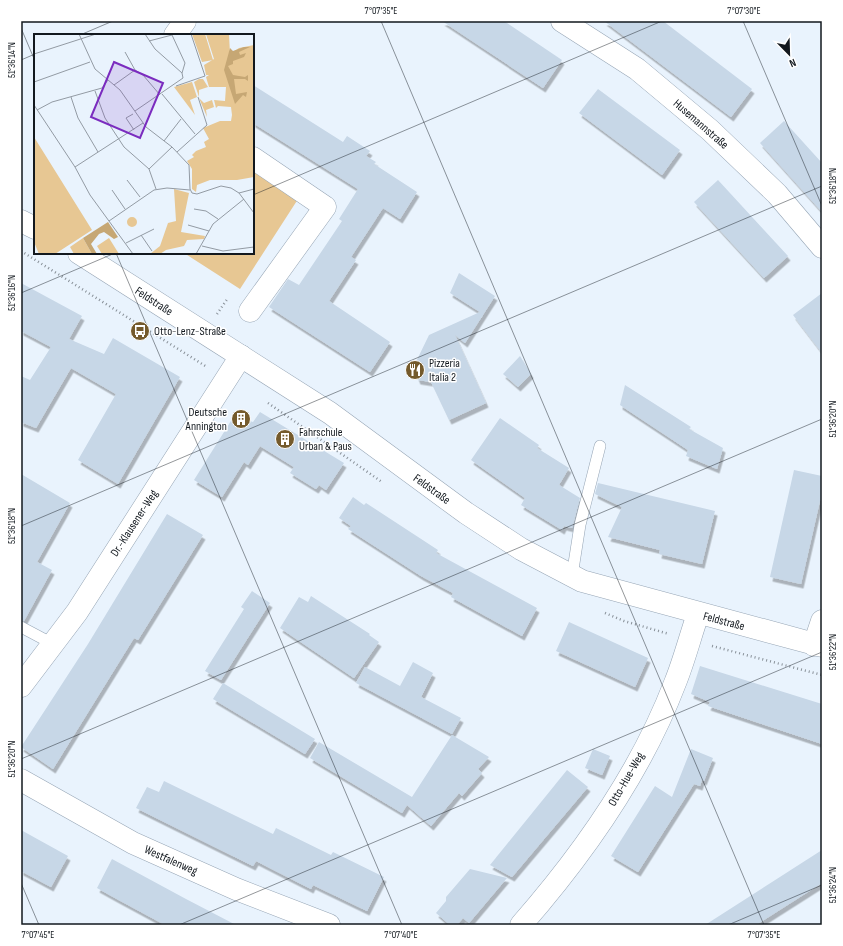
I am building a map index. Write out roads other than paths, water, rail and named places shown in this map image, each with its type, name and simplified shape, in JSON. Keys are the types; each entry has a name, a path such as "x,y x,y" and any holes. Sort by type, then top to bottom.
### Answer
{"street":[{"path":"176,34 185,21"},
{"name":"Husemannstraße","path":"562,21 637,69 710,130 777,194 822,247"},
{"path":"250,311 325,207 254,159"},
{"path":"21,222 34,228"},
{"name":"Feldstraße","path":"81,254 330,413 466,513 521,549 582,581 818,646"},
{"name":"Dr.-Klausener-Weg","path":"21,686 77,612 241,356"},
{"name":"Otto-Hue-Weg","path":"521,925 557,883 588,843 625,783 655,727 675,684 698,614"},
{"path":"818,646 822,621"},
{"name":"Westfalenweg","path":"21,780 133,843 236,889 329,925"}],"lane":[{"path":"572,576 580,525 600,446"},
{"path":"21,627 53,644"}],"place":[{"name":"Otto-Lenz-Straße","path":"140,331"},
{"name":"Pizzeria Italia 2","path":"415,370"},
{"name":"Deutsche Annington","path":"241,419"},
{"name":"Fahrschule Urban & Paus","path":"285,439"}]}
